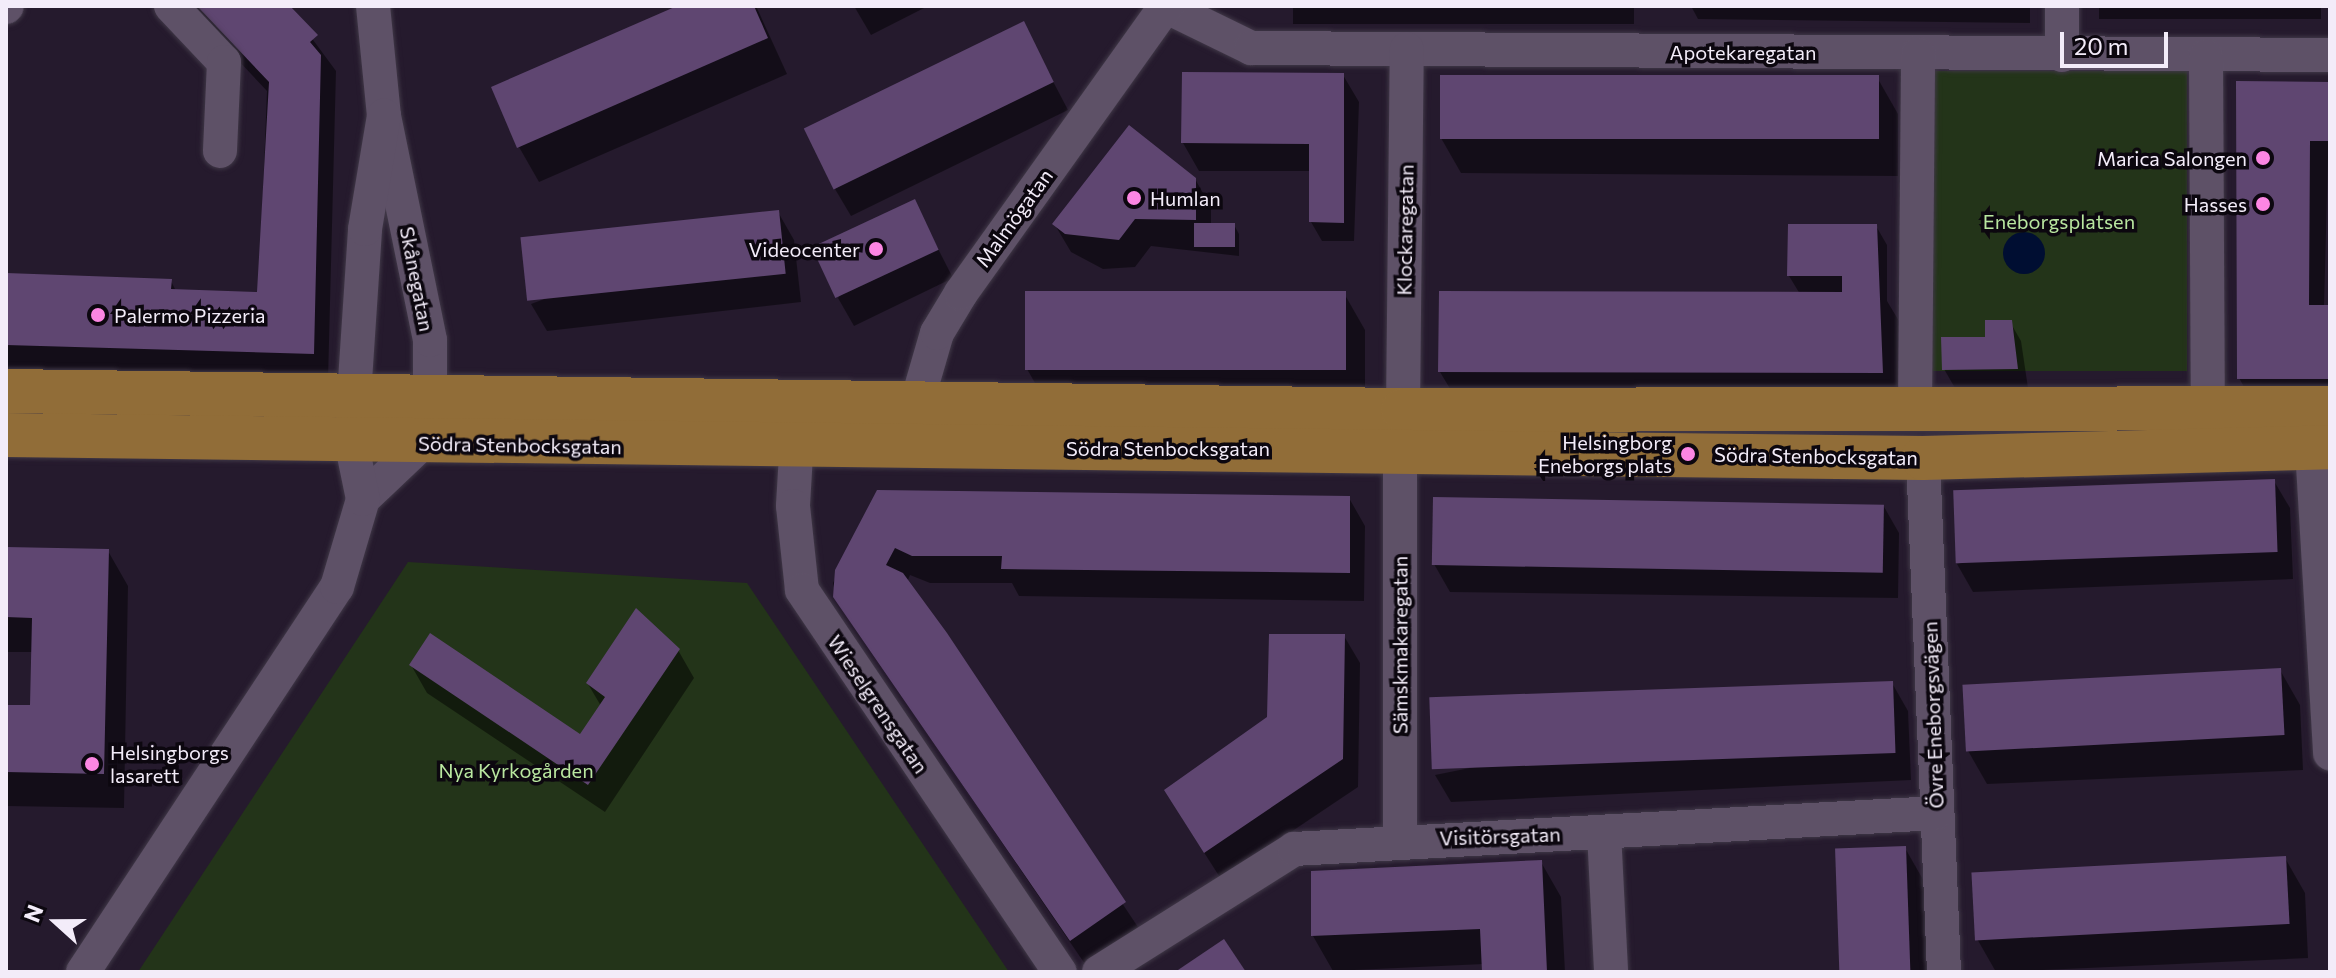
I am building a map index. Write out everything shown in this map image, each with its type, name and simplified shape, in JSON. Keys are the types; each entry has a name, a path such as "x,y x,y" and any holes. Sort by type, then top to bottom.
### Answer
{"main road":[{"name":"Södra Stenbocksgatan","path":"6,391 353,420 421,444 907,450 1915,409 2330,408"},
{"name":"Södra Stenbocksgatan","path":"6,435 353,420 430,400 913,405 1923,458 2321,447"}],"street":[{"path":"171,6 224,62 220,151"},
{"name":"Skånegatan","path":"373,6 384,116 430,340 430,400 421,444"},
{"name":"Apotekaregatan","path":"1166,6 1251,48 2330,55"},
{"name":"Malmögatan","path":"907,450 913,405 937,333 961,293 1166,6"},
{"path":"2062,6 2062,55"},
{"name":"Klockaregatan","path":"1402,430 1407,49"},
{"path":"1915,409 1918,54"},
{"path":"2206,56 2208,452"},
{"name":"Skånegatan","path":"363,499 353,420 365,229 384,116"},
{"name":"Wieselgrensgatan","path":"799,405 795,557 802,590 1060,972"},
{"name":"Sämskmakaregatan","path":"1400,841 1402,430"},
{"path":"83,972 337,587 363,499 421,444"},
{"path":"2321,447 2330,753"},
{"name":"Övre Eneborgsvägen","path":"1923,458 1944,972"},
{"name":"Visitörsgatan","path":"1099,972 1282,854 1400,841 1936,813"},
{"path":"1604,832 1611,972"}],"green space":[{"name":"Eneborgsplatsen","path":"1932,71 2187,71 2187,371 1932,371"},
{"name":"Nya Kyrkogården","path":"408,562 747,583 1009,972 138,972"}],"water":[{"path":"2024,232 2039,238 2045,253 2039,268 2024,274 2009,268 2003,253 2009,238"}],"building":[{"path":"197,6 290,6 318,35 310,42 321,55 314,354 6,345 6,273 172,279 171,289 257,292 269,82"},
{"path":"677,6 754,6 768,38 517,148 491,87"},
{"path":"1024,21 1054,82 834,190 804,128"},
{"path":"1182,72 1344,73 1344,223 1309,222 1309,144 1181,143"},
{"path":"1440,75 1879,75 1879,139 1440,139"},
{"path":"2236,81 2330,82 2330,141 2310,141 2309,305 2330,305 2330,379 2237,379"},
{"name":"Humlan","path":"1129,125 1196,178 1196,220 1135,219 1119,240 1065,234 1052,224"},
{"name":"Videocenter","path":"915,199 939,250 835,298 812,247"},
{"path":"779,210 786,274 527,301 520,237"},
{"path":"1194,223 1235,223 1235,247 1194,247"},
{"path":"1788,224 1877,224 1883,373 1438,372 1439,291 1842,292 1842,276 1787,276"},
{"path":"1025,291 1346,291 1346,370 1025,370"},
{"path":"1985,320 2012,320 2018,369 1942,370 1941,337 1985,337"},
{"path":"2275,479 2278,552 1956,563 1953,490"},
{"path":"877,490 1350,496 1350,573 1001,569 1002,556 912,556 895,548 886,565 903,573 947,633 1126,902 1070,941 833,597 835,570"},
{"path":"1433,497 1884,505 1883,573 1432,565"},
{"path":"6,547 109,549 104,774 6,772 6,705 30,705 32,618 6,617"},
{"path":"636,608 680,649 588,785 409,665 430,633 580,734 605,697 586,683"},
{"path":"1269,634 1345,634 1343,759 1204,853 1164,790 1267,717"},
{"path":"2281,668 2285,735 1966,752 1962,685"},
{"path":"1893,681 1896,753 1432,769 1429,697"},
{"path":"1906,846 1910,972 1839,972 1835,848"},
{"path":"2286,856 2290,924 1975,940 1971,872"},
{"path":"1542,860 1547,972 1482,972 1480,929 1311,936 1311,871"},
{"path":"1224,939 1246,972 1175,972"}],"place":[{"name":"Marica Salongen","path":"2263,158"},
{"name":"Humlan","path":"1134,198"},
{"name":"Hasses","path":"2263,204"},
{"name":"Videocenter","path":"876,249"},
{"name":"Palermo Pizzeria","path":"98,315"},
{"name":"Helsingborg Eneborgs plats","path":"1688,454"},
{"name":"Helsingborgs lasarett","path":"92,764"}]}
